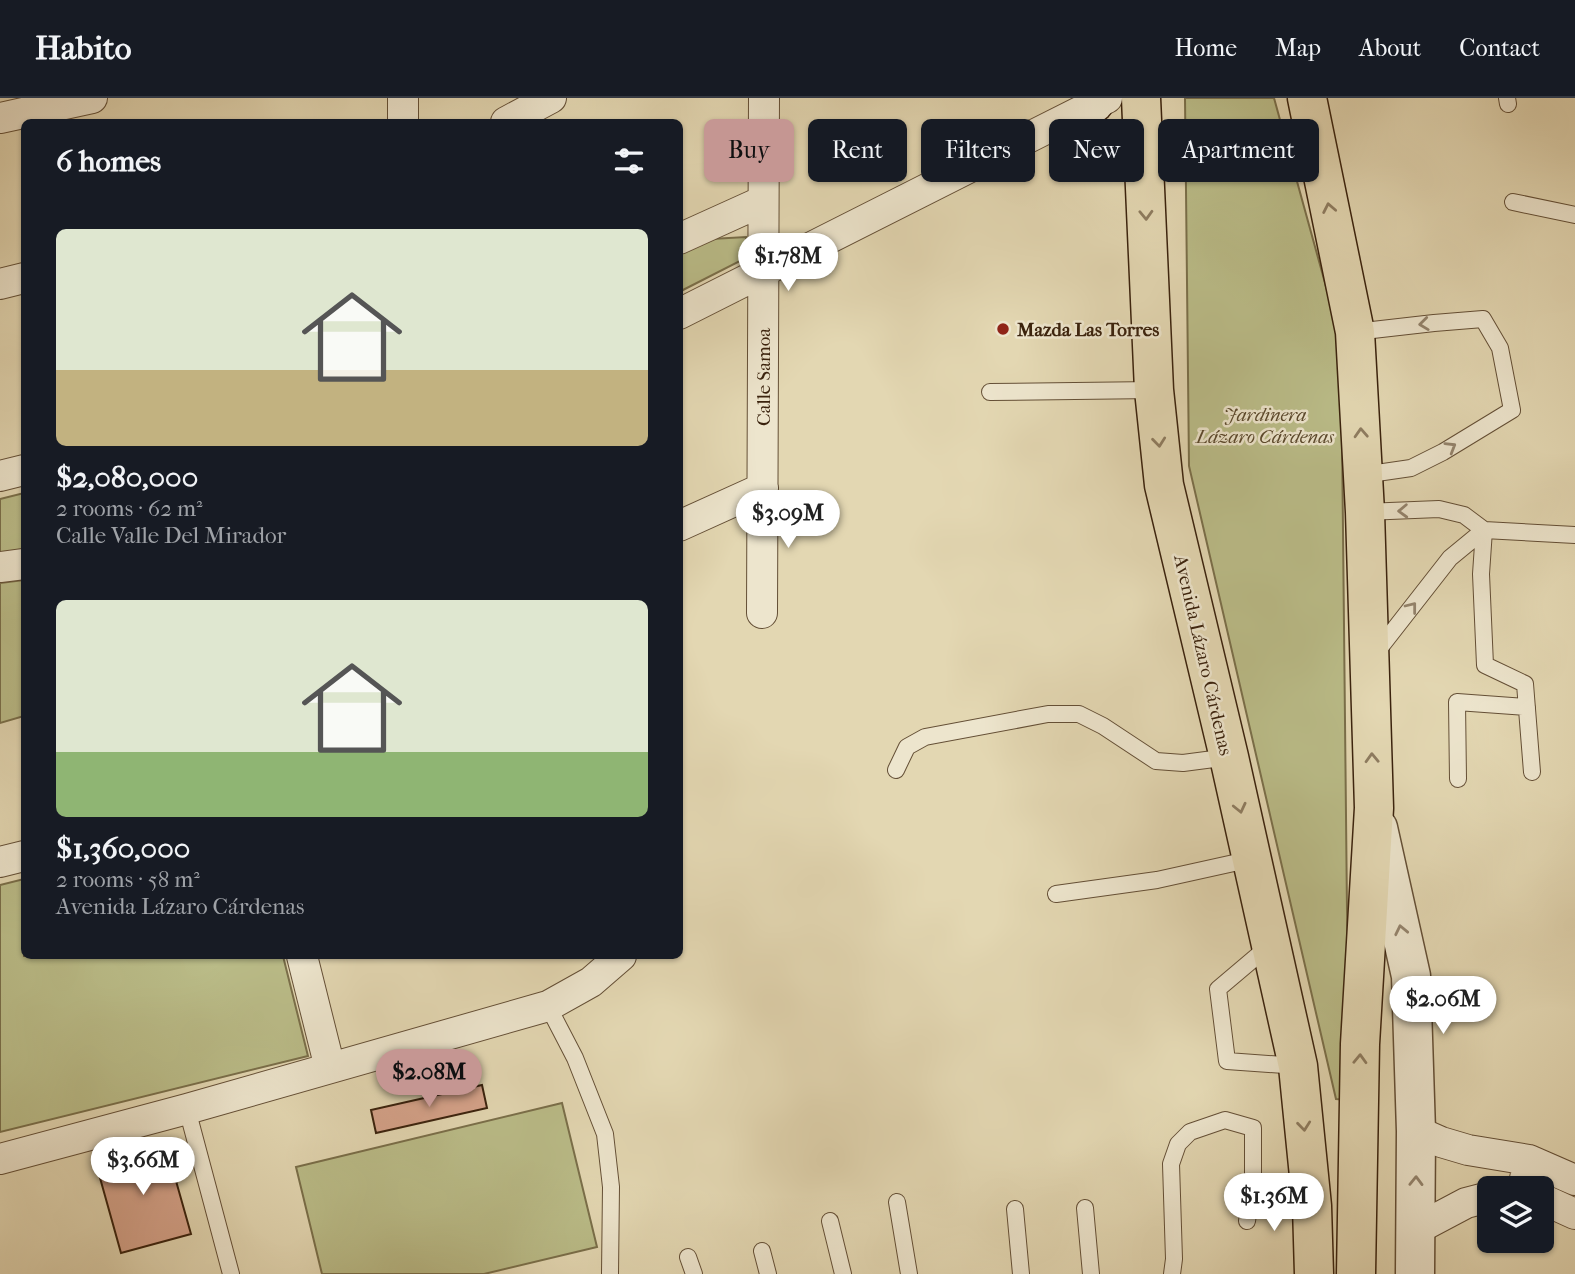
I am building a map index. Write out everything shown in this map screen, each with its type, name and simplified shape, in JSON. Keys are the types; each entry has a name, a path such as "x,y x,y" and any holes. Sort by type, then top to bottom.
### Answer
{"highway":[{"name":"Avenida Lázaro Cárdenas","path":"1141,98 1154,390 1164,485 1229,757 1298,1066 1312,1206 1314,1274"},
{"path":"1307,98 1354,332 1365,512 1374,808 1360,1044 1356,1274"}],"street":[{"path":"0,118 92,98"},
{"path":"403,98 403,119"},
{"path":"512,119 551,98"},
{"name":"Calle Samoa","path":"762,613 764,98"},
{"path":"683,312 1098,100"},
{"path":"683,237 764,201"},
{"path":"0,284 21,279"},
{"path":"0,476 21,471"},
{"path":"683,524 762,488"},
{"path":"0,566 21,564"},
{"path":"1374,808 1411,976 1416,1131 1415,1274"},
{"path":"0,862 21,857"},
{"path":"303,959 330,1069"},
{"path":"0,1159 187,1110 548,1006 591,982 618,959"},
{"path":"1416,1131 1526,1174 1575,1180"},
{"path":"1415,1230 1477,1200"},
{"path":"1554,1204 1575,1214"},
{"name":"Avenida Lázaro Cárdenas","path":"1295,1274 1312,1206"}],"lane":[{"path":"1513,202 1575,215"},
{"path":"1354,332 1483,319 1500,348 1512,410 1443,452 1411,467 1363,475"},
{"path":"990,392 1154,390"},
{"path":"1365,512 1439,509 1464,515 1484,530 1575,536"},
{"path":"1370,661 1450,558 1484,530"},
{"path":"1484,530 1482,573 1485,665 1525,684 1532,772"},
{"path":"1458,779 1457,702 1527,707"},
{"path":"896,770 907,747 925,737 1048,714 1079,714 1103,726 1156,761 1183,763 1229,757"},
{"path":"1056,894 1157,880 1252,859"},
{"path":"1271,944 1218,989 1227,1061 1298,1066"},
{"path":"548,1006 575,1058 605,1134 611,1187 610,1274"},
{"path":"187,1110 231,1274"},
{"path":"1172,1274 1174,1259 1171,1164 1178,1144 1191,1132 1225,1120 1253,1128 1253,1180 1247,1222"},
{"path":"897,1202 909,1274"},
{"path":"1085,1208 1091,1274"},
{"path":"1016,1209 1021,1274"},
{"path":"830,1221 843,1274"},
{"path":"762,1251 768,1274"},
{"path":"688,1257 694,1274"}],"green space":[{"name":"Jardinera Lázaro Cárdenas","path":"1185,98 1274,98 1280,119 1185,119"},
{"name":"Jardinera Lázaro Cárdenas","path":"1186,182 1297,182 1341,341 1349,1100 1336,1099 1189,466"},
{"path":"746,237 746,258 683,290 683,253 711,239"},
{"path":"21,494 21,551 0,554 0,499"},
{"path":"21,580 21,717 0,723 0,583"},
{"path":"21,880 21,959 284,959 308,1056 0,1132 0,885"},
{"path":"562,1103 597,1247 484,1274 322,1274 296,1167"}],"building":[{"path":"482,1085 487,1108 376,1133 371,1110"},
{"path":"165,1142 191,1234 121,1253 95,1160"}],"place":[{"name":"Mazda Las Torres","path":"1003,329"}]}
